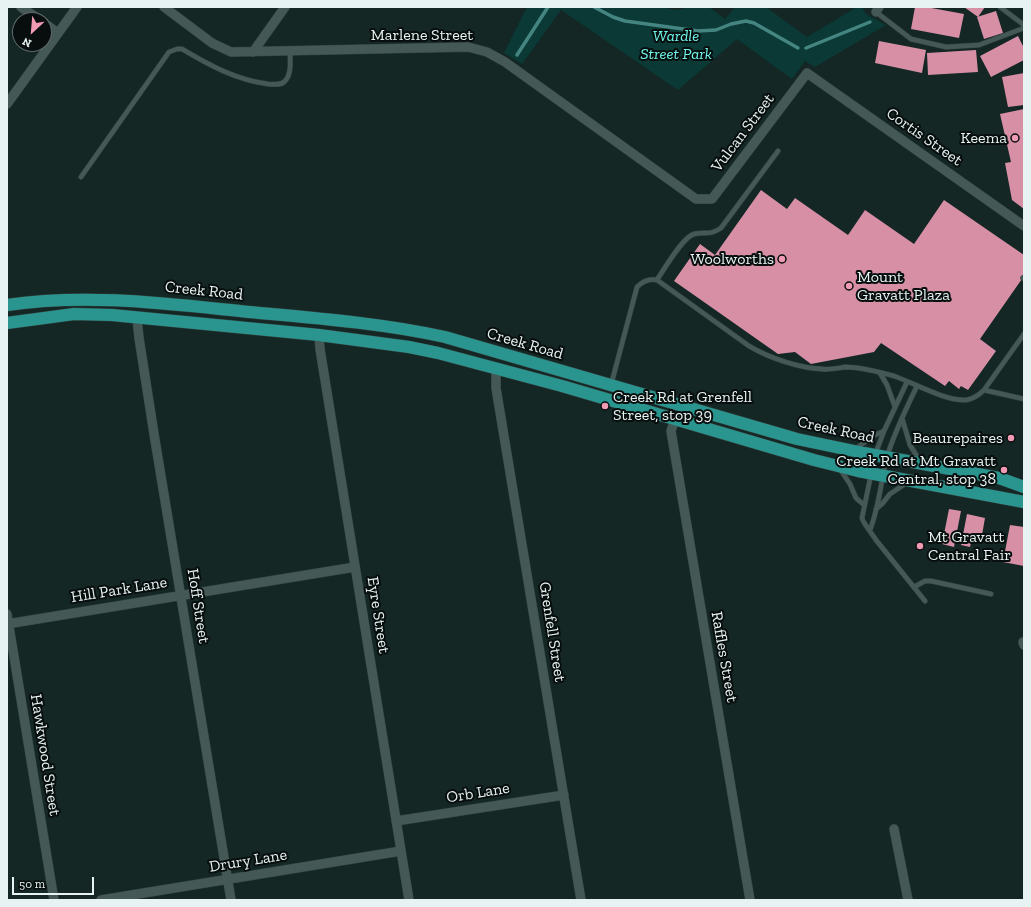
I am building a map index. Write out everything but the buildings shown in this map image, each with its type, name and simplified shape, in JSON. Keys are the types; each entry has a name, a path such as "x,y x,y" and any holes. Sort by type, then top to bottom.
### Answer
{"main road":[{"name":"Creek Road","path":"7,305 32,301 86,299 136,301 403,328 445,337 797,439 887,458 999,478 1024,487"},
{"name":"Creek Road","path":"7,323 74,314 90,314 319,335 409,347 562,386 785,452 838,466 1024,502"}],"street":[{"path":"7,104 77,7"},
{"name":"Marlene Street","path":"164,7 212,43 231,52 468,47 487,52 505,62 696,199"},
{"path":"253,52 285,7"},
{"path":"52,29 58,33"},
{"name":"Vulcan Street","path":"696,199 712,199 807,73"},
{"name":"Cortis Street","path":"807,73 1024,226"},
{"name":"Hoff Street","path":"137,318 142,360 232,900"},
{"name":"Eyre Street","path":"319,335 320,350 408,900"},
{"name":"Grenfell Street","path":"496,368 496,388 581,900"},
{"name":"Raffles Street","path":"675,419 672,431 673,443 750,900"},
{"name":"Hill Park Lane","path":"8,624 355,567"},
{"name":"Hawkwood Street","path":"7,614 54,900"},
{"name":"Orb Lane","path":"396,821 564,795"},
{"path":"894,829 908,900"},
{"name":"Drury Lane","path":"101,900 401,851"}],"lane":[{"path":"1000,7 1024,24"},
{"path":"878,9 911,39 946,47 979,45 1024,28"},
{"path":"80,177 169,52 182,49 223,72 246,80 278,85 285,81 289,74 290,51"},
{"path":"657,280 685,241 694,234 714,233 721,228 778,150"},
{"path":"611,385 637,287 642,282 652,279 657,280 761,353 812,369 828,370 854,368 880,373 943,395 966,400 977,396 984,390 1024,334"},
{"path":"880,373 887,385 895,407"},
{"path":"907,382 884,431 875,455 864,506 863,521 876,540 925,601"},
{"path":"870,530 891,444 917,386"},
{"path":"984,390 1024,399"},
{"path":"902,418 910,445 922,464"},
{"path":"853,451 873,436 884,431"},
{"path":"838,466 850,484 856,498 864,506"},
{"path":"876,509 890,494 911,480"},
{"path":"914,586 925,581 931,581 991,594"}],"green space":[{"name":"Wardle Street Park","path":"527,7 660,7 677,10 689,7 709,7 725,19 735,7 766,7 807,37 857,7 862,7 866,14 886,25 815,67 805,61 792,79 737,39 678,90 561,10 522,64 504,53"}],"waterway":[{"path":"517,55 548,7"},
{"path":"594,7 613,17 625,21 698,31 716,30 731,24 746,21 754,23 798,48"},
{"path":"806,48 870,22"}],"place":[{"name":"Keema","path":"1015,138"},
{"name":"Woolworths","path":"782,259"},
{"name":"Mount Gravatt Plaza","path":"849,286"},
{"name":"Creek Rd at Grenfell Street, stop 39","path":"605,406"},
{"name":"Beaurepaires","path":"1011,438"},
{"name":"Creek Rd at Mt Gravatt Central, stop 38","path":"1004,470"},
{"name":"Mt Gravatt Central Fair","path":"920,546"}]}
